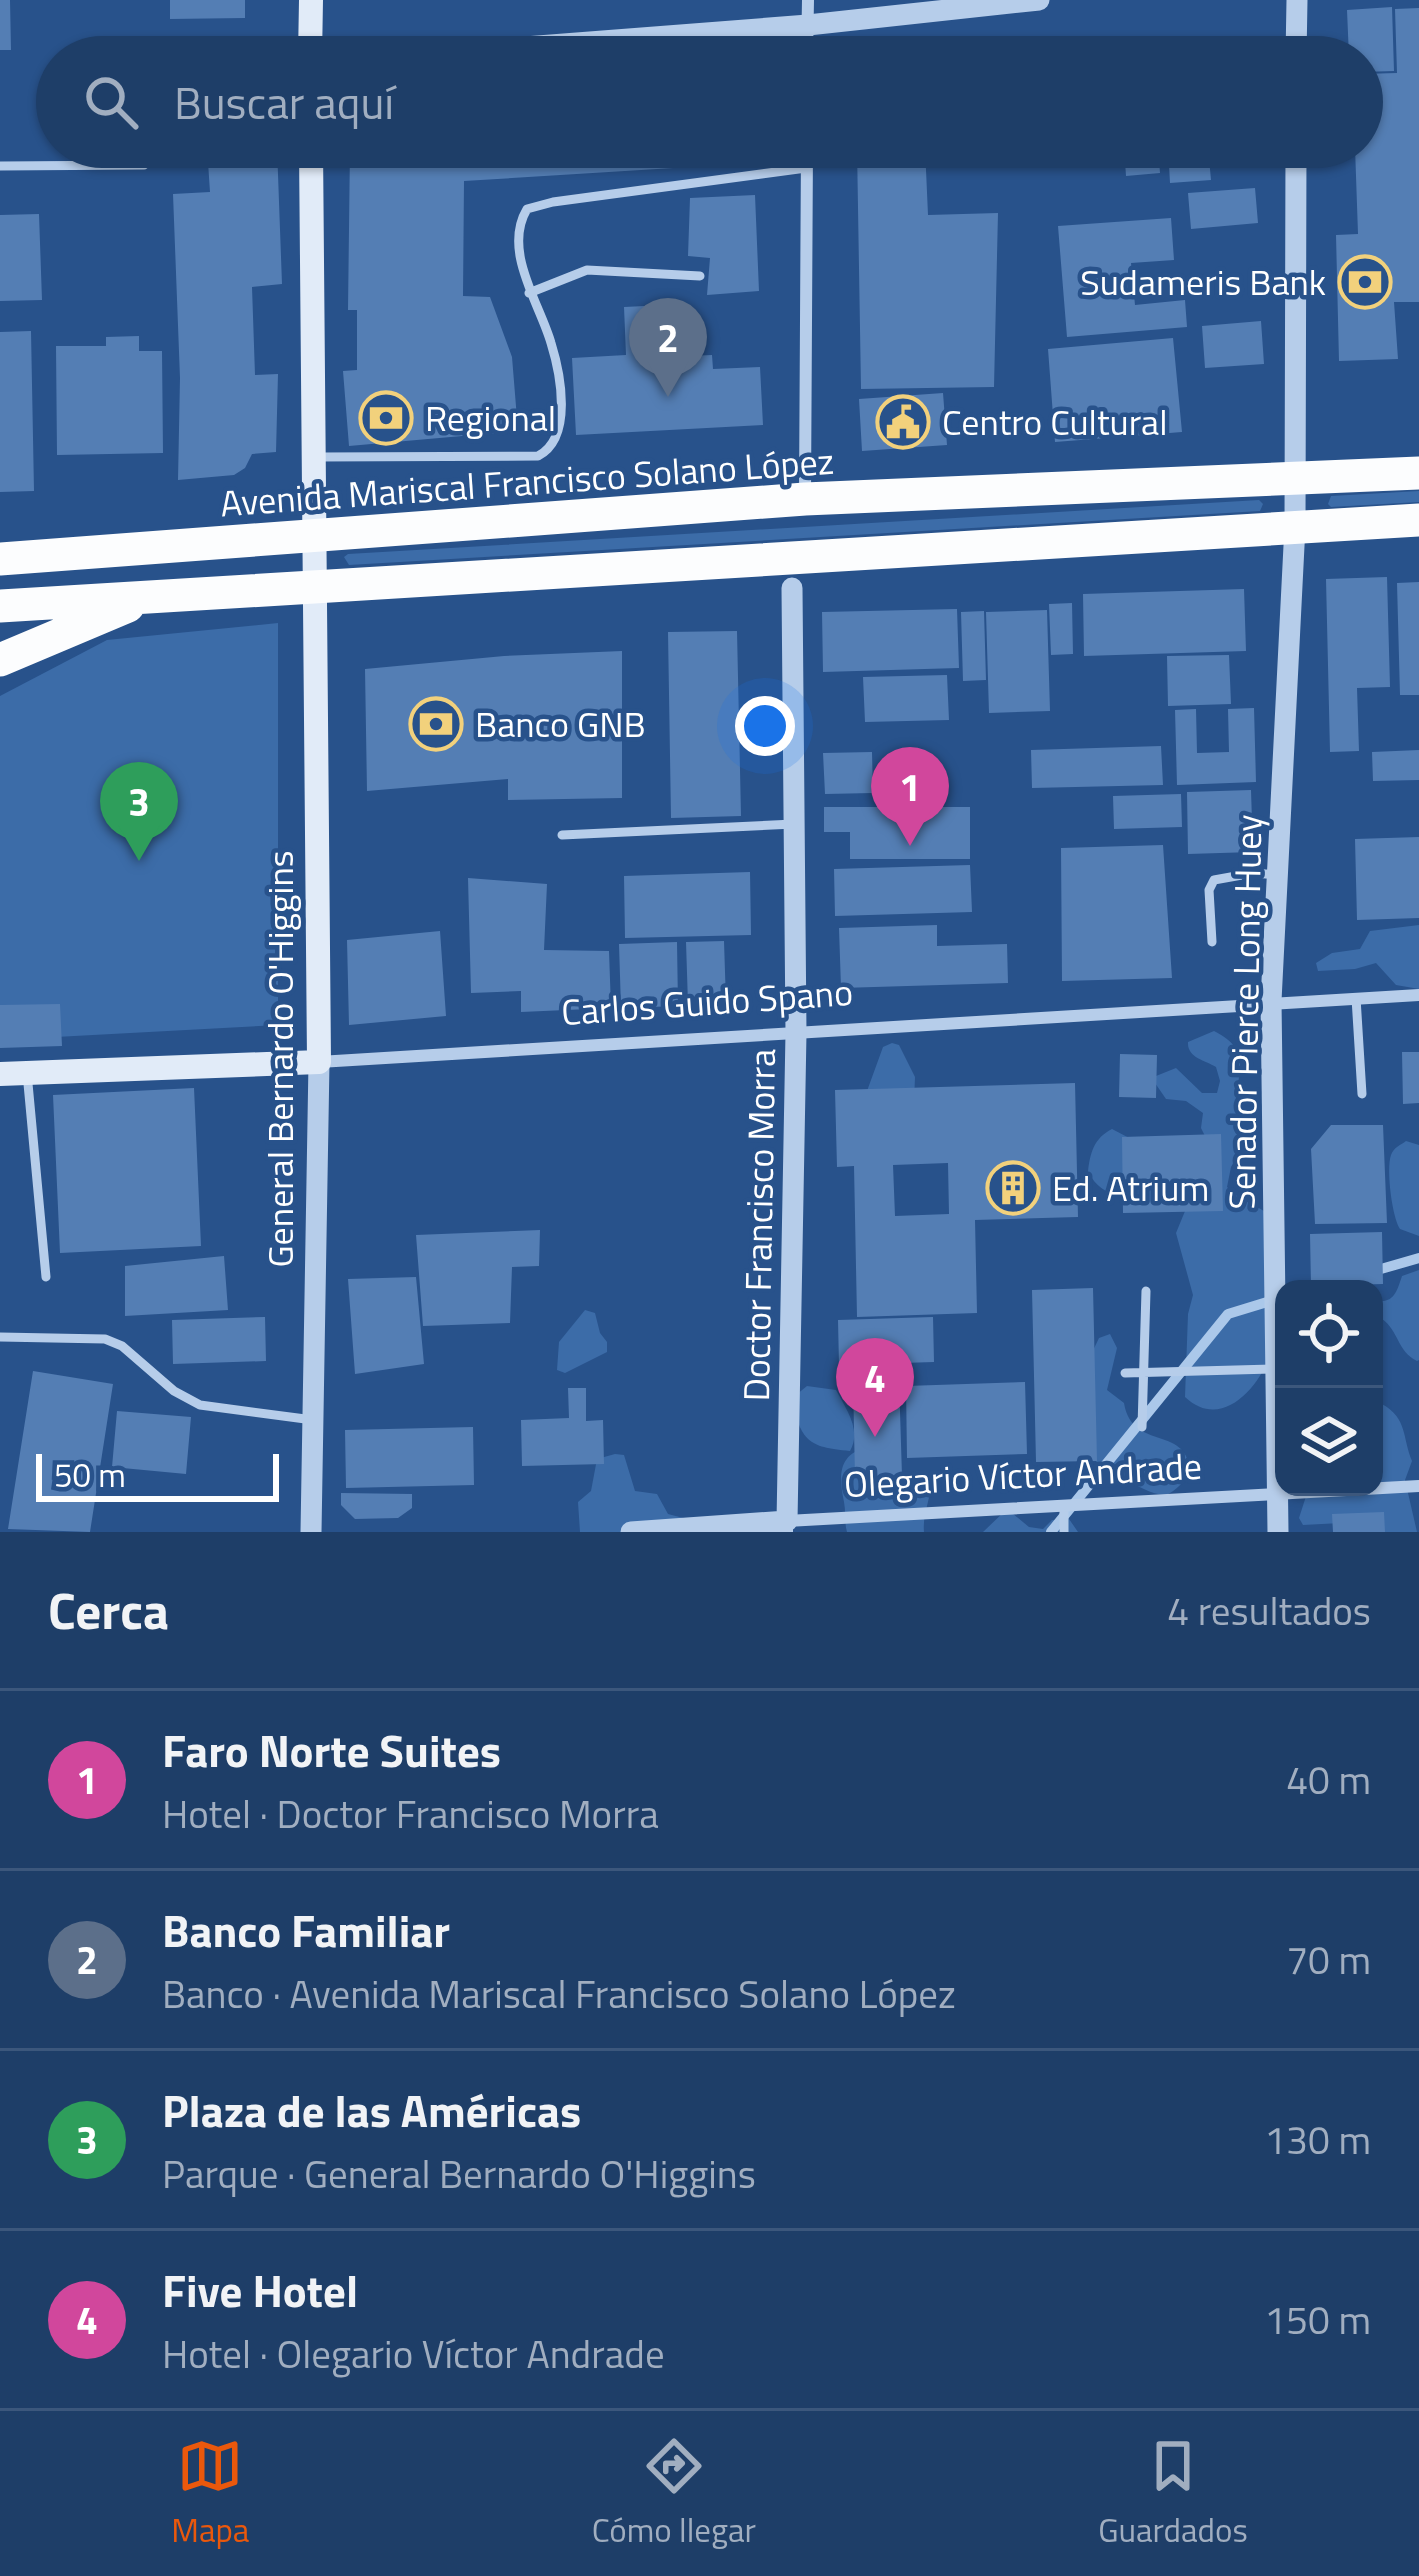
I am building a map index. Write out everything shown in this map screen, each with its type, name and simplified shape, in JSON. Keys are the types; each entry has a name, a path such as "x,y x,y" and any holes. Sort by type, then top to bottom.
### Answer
{"highway":[{"name":"Avenida Mariscal Francisco Solano López","path":"0,607 314,585 792,573 1294,500 1419,473"},
{"name":"Avenida Mariscal Francisco Solano López","path":"0,560 805,499 1294,500 1419,520"},
{"path":"0,660 151,596"}],"main road":[{"path":"310,36 311,0"},
{"name":"General Bernardo O'Higgins","path":"310,168 319,1062"},
{"name":"Carlos Guido Spano","path":"0,1074 319,1062"}],"street":[{"path":"808,0 808,36"},
{"path":"667,36 1039,0"},
{"path":"1296,36 1297,0"},
{"path":"805,499 806,168"},
{"name":"Senador Pierce Long Huey","path":"1275,1295 1271,1001 1294,500 1296,168"},
{"name":"Doctor Francisco Morra","path":"787,1527 796,1033 792,573"},
{"name":"Carlos Guido Spano","path":"319,1062 1419,995"},
{"name":"General Bernardo O'Higgins","path":"311,1532 319,1062"},
{"name":"Olegario Víctor Andrade","path":"1383,1488 1419,1486"},
{"name":"Olegario Víctor Andrade","path":"631,1532 787,1527 1275,1494"},
{"name":"Senador Pierce Long Huey","path":"1278,1496 1278,1532"}],"lane":[{"path":"0,166 36,166"},
{"path":"312,457 538,456 555,441 560,415 557,368 530,293 519,237 527,209 799,168"},
{"path":"530,293 587,270 700,276"},
{"path":"562,835 794,824"},
{"path":"1212,942 1209,890 1214,880 1253,873 1277,875"},
{"path":"1355,998 1363,1094"},
{"path":"27,1073 46,1277"},
{"path":"1142,1427 1146,1291"},
{"path":"0,1337 105,1339 122,1346 174,1390 200,1405 313,1420"},
{"path":"1125,1373 1275,1369"},
{"path":"1064,1506 1064,1532"}],"shaded area":[{"path":"1419,491 1419,502 1328,504 1331,496"},
{"path":"1259,500 1263,504 1260,511 349,565 344,557 348,554"},
{"path":"278,623 278,1025 0,1040 0,696 107,640"},
{"path":"1419,925 1419,989 1396,985 1376,963 1318,971 1316,963 1332,953 1360,949 1370,931"},
{"path":"1214,1031 1235,1047 1240,1065 1236,1106 1244,1144 1231,1167 1227,1187 1273,1217 1274,1312 1271,1348 1263,1371 1246,1394 1224,1408 1211,1409 1185,1397 1193,1295 1176,1233 1211,1148 1201,1128 1203,1113 1186,1101 1166,1099 1155,1083 1156,1076 1176,1068 1202,1093 1217,1093 1216,1067 1188,1047 1188,1042"},
{"path":"899,1045 915,1077 914,1102 867,1091 883,1047"},
{"path":"1112,1129 1135,1141 1133,1190 1107,1191 1088,1172 1094,1147"},
{"path":"1406,1141 1419,1145 1419,1236 1400,1229 1391,1193 1391,1155"},
{"path":"1419,1270 1417,1361 1383,1320 1383,1301 1396,1292 1402,1276"},
{"path":"585,1310 595,1313 607,1352 565,1373 557,1370 559,1342"},
{"path":"1110,1334 1117,1348 1107,1390 1124,1403 1138,1428 1181,1449 1187,1459 1190,1475 1168,1494 1137,1486 1080,1451 1088,1361 1099,1338"},
{"path":"807,1386 836,1390 853,1427 850,1451 815,1444 803,1433 791,1399"},
{"path":"1383,1405 1390,1410 1400,1422 1412,1461 1405,1480 1417,1532 1364,1532 1341,1523 1303,1525 1299,1518 1306,1496 1383,1496"},
{"path":"868,1447 898,1481 918,1471 929,1473 924,1532 847,1532 842,1468 850,1455"},
{"path":"624,1455 635,1491 657,1494 668,1514 687,1519 704,1532 580,1532 578,1502 591,1491 597,1459"},
{"path":"1007,1509 1029,1527 1043,1529 1052,1520 1069,1519 1078,1532 983,1532"}],"building":[{"path":"0,0 10,0 11,50 0,50"},
{"path":"170,0 245,0 245,18 170,19"},
{"path":"1392,7 1394,71 1383,71 1383,36 1348,36 1347,10"},
{"path":"1419,8 1419,302 1394,302 1398,359 1339,361 1336,235 1358,234 1356,168 1383,168 1383,73 1397,73 1395,9"},
{"path":"208,168 278,168 282,284 252,287 255,375 278,374 276,452 252,454 245,468 234,475 178,480 180,378 173,194 210,192"},
{"path":"350,168 673,168 464,181 463,296 490,297 512,357 518,431 349,446 343,371 357,370 357,310 348,310"},
{"path":"857,168 926,168 928,215 998,213 994,387 861,389"},
{"path":"1125,168 1160,168 1160,173 1126,176"},
{"path":"1169,168 1210,168 1211,180 1170,183"},
{"path":"1255,188 1258,223 1191,229 1188,193"},
{"path":"755,195 759,291 707,295 710,258 688,256 690,198"},
{"path":"39,214 42,300 0,301 0,215"},
{"path":"1171,218 1174,260 1131,263 1135,305 1185,300 1187,327 1067,337 1058,226"},
{"path":"686,304 688,356 712,355 713,369 760,367 763,425 576,435 572,358 626,355 624,307"},
{"path":"1261,321 1264,364 1205,368 1202,326"},
{"path":"31,331 34,491 0,492 0,332"},
{"path":"139,336 139,351 162,351 163,453 57,455 56,346 106,346 106,337"},
{"path":"1173,338 1182,432 1055,442 1048,349"},
{"name":"Centro Cultural","path":"943,393 947,445 862,451 859,399"},
{"path":"1387,577 1390,687 1357,688 1359,751 1330,752 1326,579"},
{"path":"1419,582 1419,695 1400,695 1397,583"},
{"path":"1244,589 1246,651 1084,656 1083,594"},
{"path":"1072,603 1073,654 1051,655 1049,604"},
{"path":"957,609 959,668 823,672 822,612"},
{"path":"1047,610 1050,711 989,713 986,612"},
{"path":"984,611 986,680 963,681 961,612"},
{"path":"737,631 741,816 671,818 668,632"},
{"path":"622,651 622,798 508,800 508,779 367,791 365,669"},
{"path":"1229,655 1231,704 1168,706 1167,656"},
{"path":"947,675 949,720 865,722 863,677"},
{"path":"1254,708 1256,782 1177,785 1175,710 1196,709 1197,753 1229,752 1228,709"},
{"path":"1161,746 1163,785 1032,788 1031,750"},
{"path":"1419,750 1419,780 1373,781 1372,752"},
{"path":"872,752 873,793 825,794 823,753"},
{"path":"1251,790 1253,852 1188,854 1187,792"},
{"path":"1181,794 1182,827 1114,829 1113,796"},
{"path":"824,807 970,807 970,859 850,859 850,832 824,832"},
{"path":"1419,837 1419,918 1357,920 1355,839"},
{"path":"1163,845 1172,978 1062,981 1061,848"},
{"path":"970,865 972,912 835,916 834,869"},
{"path":"750,872 751,935 625,938 624,876"},
{"path":"468,878 547,884 544,950 609,951 611,1008 521,1012 521,991 471,993"},
{"path":"937,925 937,946 1007,944 1008,983 841,988 839,928"},
{"path":"440,931 446,1016 349,1025 347,940"},
{"path":"724,941 726,1003 688,1004 686,942"},
{"path":"677,942 678,1006 621,1008 619,944"},
{"path":"60,1004 62,1046 0,1048 0,1005"},
{"path":"1402,1052 1419,1052 1419,1103 1403,1104"},
{"path":"1120,1054 1157,1055 1156,1098 1119,1097"},
{"name":"Ed. Atrium","path":"1075,1083 1078,1217 975,1220 977,1313 857,1317 854,1166 837,1167 835,1090","holes":["948,1163 949,1214 895,1216 893,1165"]},
{"path":"194,1088 201,1246 60,1253 53,1095"},
{"path":"1331,1125 1383,1125 1387,1223 1315,1224 1311,1149"},
{"path":"1221,1134 1223,1211 1123,1213 1122,1137"},
{"path":"540,1230 539,1266 512,1267 510,1323 423,1326 416,1235"},
{"path":"1382,1232 1383,1280 1311,1280 1310,1234"},
{"path":"224,1256 228,1310 125,1316 125,1266"},
{"path":"416,1277 424,1364 355,1374 348,1279"},
{"path":"1093,1288 1097,1461 1036,1462 1032,1290"},
{"path":"265,1317 266,1361 173,1364 172,1320"},
{"path":"933,1317 934,1362 839,1365 838,1320"},
{"path":"33,1371 113,1384 90,1532 8,1529"},
{"path":"899,1379 902,1476 855,1478 853,1380"},
{"path":"1025,1382 1027,1454 907,1458 906,1386"},
{"path":"568,1388 586,1388 586,1421 603,1420 604,1464 522,1466 521,1420 569,1418"},
{"path":"117,1411 191,1417 186,1474 112,1467"},
{"path":"473,1427 474,1485 346,1488 345,1430"},
{"path":"341,1493 412,1494 412,1508 398,1518 355,1519 341,1505"},
{"path":"1384,1512 1385,1532 1333,1532 1332,1514"}],"waterway":[{"path":"1374,1271 1419,1258"},
{"path":"1051,1532 1228,1314 1275,1300"}],"place":[{"name":"Sudameris Bank","path":"1365,282"},
{"name":"Banco Familiar","path":"668,397"},
{"name":"Regional","path":"386,418"},
{"name":"Centro Cultural","path":"903,422"},
{"name":"Banco GNB","path":"436,724"},
{"name":"Faro Norte Suites","path":"910,846"},
{"name":"Plaza de las Américas","path":"139,861"},
{"name":"Ed. Atrium","path":"1013,1188"},
{"name":"Five Hotel","path":"875,1437"}]}
